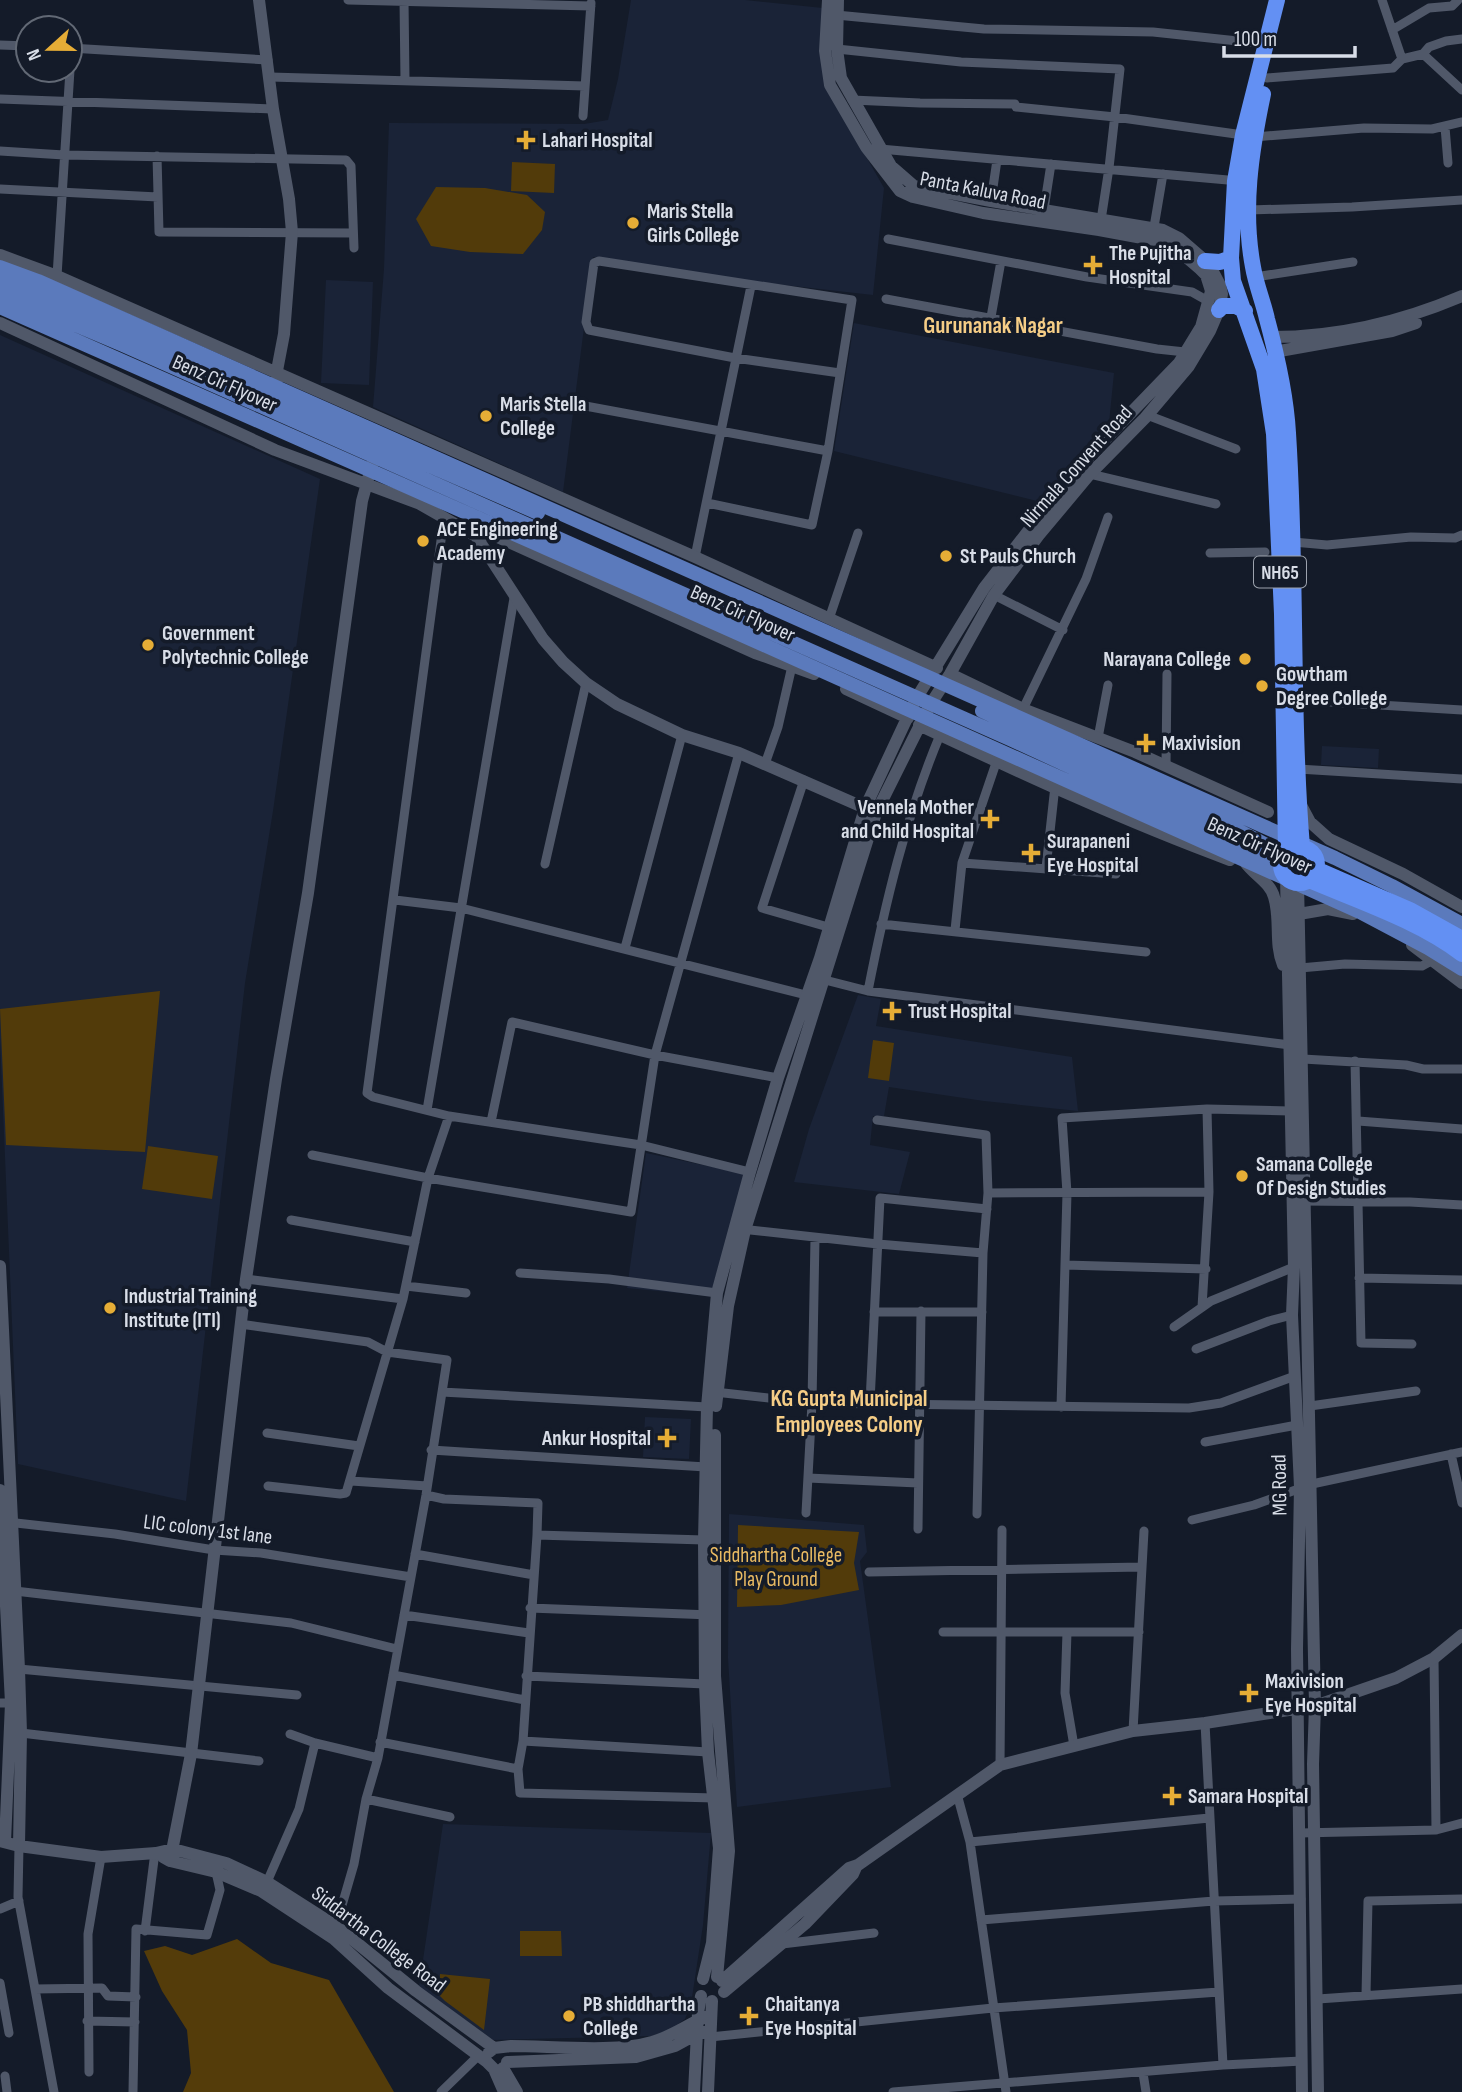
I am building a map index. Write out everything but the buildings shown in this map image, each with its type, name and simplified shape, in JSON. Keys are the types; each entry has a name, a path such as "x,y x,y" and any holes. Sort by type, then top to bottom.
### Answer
{"highway":[{"name":"NH65","path":"1242,182 1249,210 1250,248 1255,277 1283,392 1283,478 1282,614 1291,798 1302,847 1314,855 1298,876 1282,859 1285,853 1291,798 1297,769 1293,542 1283,478 1270,399 1258,347 1233,281 1231,258 1248,136 1277,0"},
{"name":"NH65","path":"1248,136 1267,78 1287,0"},
{"path":"1205,261 1220,262 1231,258"},
{"path":"1214,305 1228,305 1245,311"},
{"path":"1285,853 1302,847"},
{"path":"1298,876 1379,896 1462,939"},
{"path":"1298,876 1411,925 1450,944 1462,954"}],"main road":[{"name":"Benz Cir Flyover","path":"0,267 38,281 303,398 1324,853 1462,924"},
{"path":"0,279 932,687 1285,853"},
{"path":"0,293 136,350 1135,795 1298,876"},
{"name":"Benz Cir Flyover","path":"0,307 652,595 1347,907 1428,948 1462,969"}],"street":[{"path":"259,0 292,232 284,334 272,396"},
{"path":"348,0 591,3 583,116"},
{"name":"Panta Kaluva Road","path":"828,0 825,51 830,85 867,149 900,191 913,197 983,213 1164,242 1193,263 1214,284"},
{"name":"Panta Kaluva Road","path":"838,0 837,49 841,78 891,166 914,186 1171,233 1205,261 1214,284"},
{"path":"1382,0 1402,59"},
{"path":"1392,30 1429,8 1452,6 1458,0"},
{"path":"404,1 405,80"},
{"path":"836,15 984,29 1153,32 1266,44"},
{"path":"1267,78 1393,68 1402,59 1423,54 1429,47 1462,39"},
{"path":"84,49 268,60"},
{"path":"837,49 961,62 1120,69 1101,220"},
{"path":"1423,54 1462,90"},
{"path":"270,77 585,86"},
{"path":"57,276 69,84"},
{"path":"0,99 273,109"},
{"path":"852,100 1015,104 1016,107 1115,117 1248,136 1364,128 1419,129 1445,127 1462,122"},
{"path":"1445,127 1448,163"},
{"path":"867,149 1242,182"},
{"path":"0,151 64,155 348,161 351,166 354,248"},
{"path":"157,156 159,232 353,233"},
{"path":"991,201 997,160"},
{"path":"1044,209 1051,164"},
{"path":"1154,228 1163,174"},
{"path":"0,189 158,197"},
{"path":"1249,210 1462,200"},
{"path":"888,239 1087,277 1192,292 1214,305"},
{"path":"0,255 57,276 695,557 937,668"},
{"path":"991,317 1001,261"},
{"path":"1255,277 1353,261"},
{"path":"707,503 812,525 828,451 852,300 594,262 586,322 589,330 735,358 839,373"},
{"name":"Nirmala Convent Road","path":"932,687 937,668 984,588 1094,451 1179,363 1222,294 1214,284"},
{"path":"695,557 751,286"},
{"path":"1273,344 1294,337 1392,322 1462,296"},
{"path":"886,299 1185,352"},
{"name":"Nirmala Convent Road","path":"932,687 950,674 994,595 1039,535 1090,474 1147,415 1197,354 1214,305"},
{"path":"1273,344 1392,331 1462,305"},
{"path":"0,323 275,450 367,482 420,504 476,537 543,639 586,683 617,704 682,735 739,753 865,808"},
{"path":"580,405 828,451"},
{"path":"1147,415 1236,449"},
{"path":"172,1855 191,1754 246,1279 276,1079 308,894 362,501 374,457"},
{"path":"1090,474 1216,504"},
{"path":"1023,709 1086,579 1108,517"},
{"path":"444,518 395,900 367,1093 373,1097 449,1115 641,1145 750,1172"},
{"path":"829,619 858,533"},
{"path":"476,537 491,534 755,653 792,666 908,718"},
{"path":"1293,542 1327,545 1411,537 1455,538 1462,535"},
{"path":"1210,553 1265,552"},
{"path":"994,595 1063,630"},
{"path":"427,1110 514,598"},
{"path":"765,764 778,727 792,666"},
{"path":"950,674 1023,709 1166,766 1268,811"},
{"path":"1166,766 1167,674"},
{"path":"545,864 586,683"},
{"path":"1098,738 1108,685"},
{"path":"503,2092 489,2052 497,2048 625,2047 652,2042 676,2033 698,2019 708,2004 719,1999 729,1851 704,1540 707,1407 713,1392 750,1172 778,1078 806,995 819,979 828,927 865,808 908,718 932,687"},
{"path":"1297,701 1462,710"},
{"path":"708,2092 708,2004 699,1987 712,1943 719,1847 708,1752 705,1684 717,1293 876,813 919,725 923,702"},
{"path":"919,725 996,763 1055,786 1146,829 1247,865"},
{"path":"625,948 682,735"},
{"path":"868,990 881,924 923,781 940,735"},
{"path":"312,1155 428,1178 631,1212 655,1055 739,753"},
{"path":"955,930 962,863 996,763"},
{"path":"1297,769 1462,779"},
{"path":"804,780 762,908 828,927"},
{"path":"1046,868 1055,786"},
{"path":"1232,827 1291,798 1319,832 1462,907"},
{"path":"1237,844 1247,865 1266,883 1274,897 1278,949 1288,979"},
{"path":"1368,857 1376,876 1379,896"},
{"path":"962,863 1116,874"},
{"name":"MG Road","path":"1298,876 1310,1406 1298,1709 1302,2092"},
{"name":"MG Road","path":"1298,876 1288,979 1294,1266 1292,1315 1297,1424 1306,1485 1315,1706 1318,2092"},
{"path":"395,900 461,908 806,995"},
{"path":"1299,914 1328,909 1356,915 1392,932 1462,983"},
{"path":"881,924 1146,952"},
{"path":"1300,968 1345,964 1422,966 1433,960"},
{"path":"819,979 868,990 1290,1045"},
{"path":"491,1122 512,1022 655,1055 778,1078"},
{"path":"1303,1059 1406,1065 1423,1069 1462,1069"},
{"path":"1355,1061 1361,1343 1412,1344"},
{"path":"1202,1307 1209,1192 1208,1109"},
{"path":"1061,1407 1067,1193 1062,1118 1208,1109 1290,1111"},
{"path":"268,1486 344,1494 351,1481 403,1299 428,1178 449,1115"},
{"path":"877,1120 985,1135 988,1193 983,1253 977,1514"},
{"path":"1358,1121 1462,1129"},
{"path":"988,1193 1209,1192"},
{"path":"870,1402 880,1198 987,1209"},
{"path":"1292,1201 1462,1205"},
{"path":"291,1220 415,1242"},
{"path":"739,1228 815,1238 983,1253"},
{"path":"806,1513 812,1403 815,1238"},
{"path":"1065,1265 1206,1269"},
{"path":"0,1266 7,1589 2,1842"},
{"path":"1174,1327 1211,1301 1294,1266"},
{"path":"520,1273 609,1279 717,1293"},
{"path":"1359,1278 1462,1280"},
{"path":"246,1279 403,1299"},
{"path":"406,1286 466,1293"},
{"path":"1293,1296 1307,1295"},
{"path":"918,1529 921,1311"},
{"path":"874,1312 982,1312"},
{"path":"1196,1349 1292,1315"},
{"path":"240,1324 368,1342 387,1352 447,1360 411,1577 377,1758 354,1864 336,1926"},
{"path":"713,1392 812,1403 1189,1408 1221,1403 1295,1376"},
{"path":"1310,1406 1416,1391"},
{"path":"442,1392 707,1407"},
{"path":"1205,1442 1297,1424"},
{"path":"267,1433 359,1446"},
{"path":"431,1450 706,1468"},
{"path":"1192,1520 1278,1498 1306,1485 1462,1451"},
{"path":"1451,1454 1462,1503"},
{"path":"808,1478 918,1483"},
{"path":"351,1481 426,1491 444,1499 538,1503 519,1769 520,1793 715,1798"},
{"path":"0,1490 5,1522"},
{"name":"LIC colony 1st lane","path":"5,1522 115,1534 214,1550 261,1553 411,1577"},
{"path":"1000,1765 1002,1530"},
{"path":"1133,1731 1144,1531"},
{"path":"537,1535 704,1540"},
{"path":"415,1554 534,1575"},
{"path":"869,1572 1142,1567"},
{"path":"7,1589 206,1615 291,1623 397,1649"},
{"path":"7,1589 19,1669 19,1902 54,2092"},
{"path":"530,1608 709,1615"},
{"path":"404,1615 529,1633"},
{"path":"943,1632 1139,1632"},
{"path":"1067,1632 1065,1693 1074,1746"},
{"path":"721,1983 849,1868 1000,1765 1133,1731 1315,1706 1396,1678 1434,1658 1462,1634"},
{"path":"1434,1658 1436,1830"},
{"path":"19,1669 297,1695"},
{"path":"393,1675 525,1700"},
{"path":"526,1676 705,1684"},
{"path":"1205,1723 1223,2066"},
{"path":"21,1733 259,1761"},
{"path":"290,1734 377,1758"},
{"path":"523,1741 708,1752"},
{"path":"380,1742 519,1769"},
{"path":"267,1882 299,1809 315,1743"},
{"path":"957,1794 970,1842 1005,2088"},
{"path":"366,1799 450,1817"},
{"path":"970,1842 1209,1818"},
{"path":"1299,1833 1436,1830 1462,1824"},
{"name":"Siddartha College Road","path":"2,1842 101,1857 156,1853 226,1863 267,1882 336,1926 416,1991 497,2048"},
{"path":"145,1931 156,1853"},
{"name":"Siddartha College Road","path":"172,1855 261,1891 334,1939 388,1988 494,2063"},
{"path":"89,2072 88,1934 101,1857"},
{"path":"721,1983 782,1944 853,1874 858,1864"},
{"path":"133,2092 136,1929 207,1935 220,1890 216,1872"},
{"path":"981,1920 1214,1901 1301,1899"},
{"path":"1366,1995 1368,1901 1462,1899"},
{"path":"0,1909 19,1902"},
{"path":"782,1944 874,1933"},
{"path":"703,1979 710,1976 721,1983"},
{"path":"0,1983 9,2033"},
{"path":"35,1989 102,1988 108,1996 136,1997"},
{"path":"1318,1999 1462,1989"},
{"path":"494,2063 636,2057 706,2034 993,2008 1219,1992"},
{"path":"698,2019 708,2004"},
{"path":"694,2092 706,2034 698,2019"},
{"path":"88,2021 135,2022"},
{"path":"441,2092 506,2054 497,2048"},
{"path":"893,2092 1005,2088 1143,2073 1302,2061"},
{"path":"494,2063 517,2092"},
{"path":"1143,2073 1146,2092"},
{"path":"5,2076 7,2092"}],"shaded area":[{"name":"Maris Stella Girls College","path":"631,0 745,0 823,8 827,88 884,188 873,295 766,283 593,257 563,492 373,407 384,269 389,123 584,124 608,120 618,79"},
{"path":"326,280 373,282 369,385 321,383"},
{"path":"854,323 1114,373 1109,423 1041,502 834,451"},
{"path":"0,335 320,479 273,811 245,983 186,1501 18,1464 0,1039"},
{"name":"Gowtham Degree College","path":"1322,746 1379,749 1378,768 1321,765"},
{"path":"858,995 881,999 876,1026 1072,1057 1078,1111 889,1087 884,1116 873,1116 870,1145 910,1152 899,1194 794,1182 809,1129"},
{"path":"646,1153 746,1174 710,1296 627,1288"},
{"name":"Ankur Hospital","path":"645,1417 691,1419 689,1459 643,1457"},
{"path":"729,1514 864,1525 867,1552 860,1561 891,1787 737,1807 728,1658"},
{"path":"443,1824 711,1833 703,1925 691,2004 685,2019 670,2030 652,2036 493,2040 419,1987"},
{"path":"237,1939 271,1963 329,1980 394,2092 183,2092 191,2073 187,2030 162,1991 144,1951 165,1946 192,1955"}],"green space":[{"path":"512,162 555,164 554,193 511,191"},
{"path":"436,187 485,188 527,195 545,212 542,230 523,254 470,252 431,246 416,219"},
{"path":"160,991 145,1152 6,1145 0,1009"},
{"path":"873,1040 894,1043 889,1081 868,1078"},
{"path":"148,1146 218,1156 212,1199 142,1189"},
{"name":"Siddhartha College Play Ground","path":"738,1525 859,1532 854,1563 859,1590 781,1605 737,1607"},
{"path":"520,1931 561,1931 562,1956 520,1956"},
{"path":"440,1974 490,1979 484,2030 439,1995"}],"place":[{"name":"Lahari Hospital","path":"526,140"},
{"name":"Maris Stella Girls College","path":"633,223"},
{"name":"The Pujitha Hospital","path":"1093,265"},
{"name":"Maris Stella College","path":"486,416"},
{"name":"ACE Engineering Academy","path":"423,541"},
{"name":"St Pauls Church","path":"946,556"},
{"name":"Government Polytechnic College","path":"148,645"},
{"name":"Narayana College","path":"1245,659"},
{"name":"Gowtham Degree College","path":"1262,686"},
{"name":"Maxivision","path":"1146,743"},
{"name":"Vennela Mother and Child Hospital","path":"990,819"},
{"name":"Surapaneni Eye Hospital","path":"1031,853"},
{"name":"Trust Hospital","path":"892,1011"},
{"name":"Samana College Of Design Studies","path":"1242,1176"},
{"name":"Industrial Training Institute (ITI)","path":"110,1308"},
{"name":"Ankur Hospital","path":"667,1438"},
{"name":"Maxivision Eye Hospital","path":"1249,1693"},
{"name":"Samara Hospital","path":"1172,1796"},
{"name":"PB shiddhartha College","path":"569,2016"},
{"name":"Chaitanya Eye Hospital","path":"749,2016"}],"district":[{"name":"Gurunanak Nagar","path":"993,325"},
{"name":"KG Gupta Municipal Employees Colony","path":"849,1411"}]}
